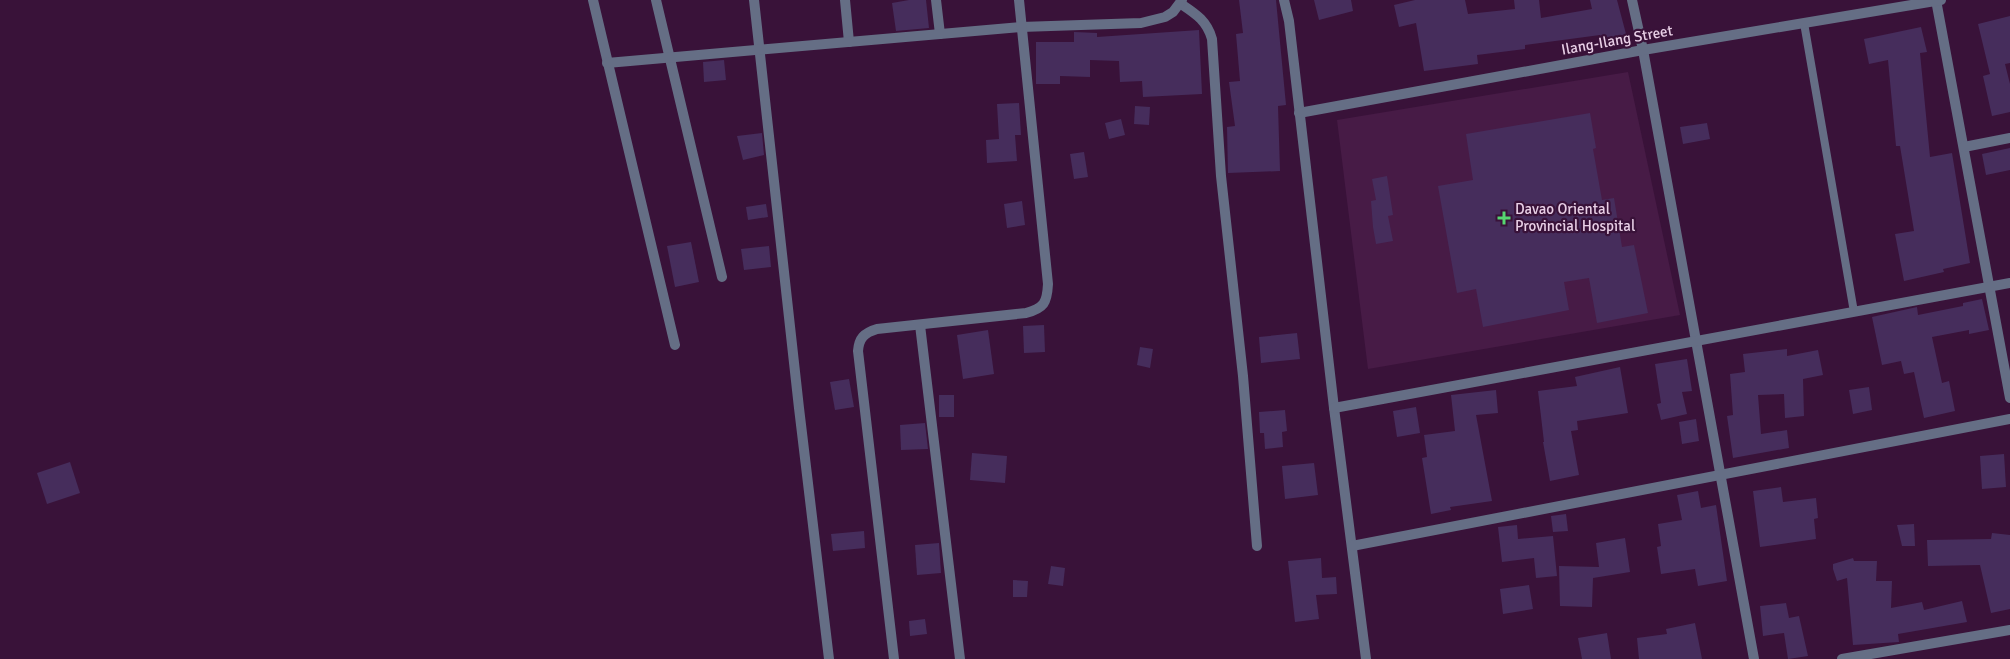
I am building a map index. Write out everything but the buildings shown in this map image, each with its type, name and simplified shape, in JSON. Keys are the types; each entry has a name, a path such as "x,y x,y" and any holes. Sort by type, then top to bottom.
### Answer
{"street":[{"path":"592,0 675,345"},
{"path":"656,0 722,276"},
{"path":"754,0 829,659"},
{"path":"845,0 849,42"},
{"path":"936,0 940,34"},
{"path":"894,659 858,351 859,342 864,335 877,329 1026,313 1041,307 1045,302 1048,284 1019,0"},
{"path":"1284,0 1289,21 1334,408 1366,659"},
{"path":"1632,0 1643,50 1754,659"},
{"path":"1938,0 2010,398"},
{"name":"Ilang-Ilang Street","path":"1299,113 1643,50 1938,0"},
{"path":"607,63 1021,27 1141,23 1157,21 1173,12 1182,2 1209,28 1212,39 1221,176 1243,376 1257,546"},
{"path":"1964,147 2010,138"},
{"path":"1334,408 2010,283"},
{"path":"920,325 960,659"},
{"path":"1352,546 2010,419"},
{"path":"1842,659 2010,630"}],"lane":[{"path":"1804,23 1854,312"}],"shaded area":[{"name":"Davao Oriental Provincial Hospital","path":"1628,72 1680,315 1368,369 1337,120"}],"place":[{"name":"Davao Oriental Provincial Hospital","path":"1504,218"}]}
